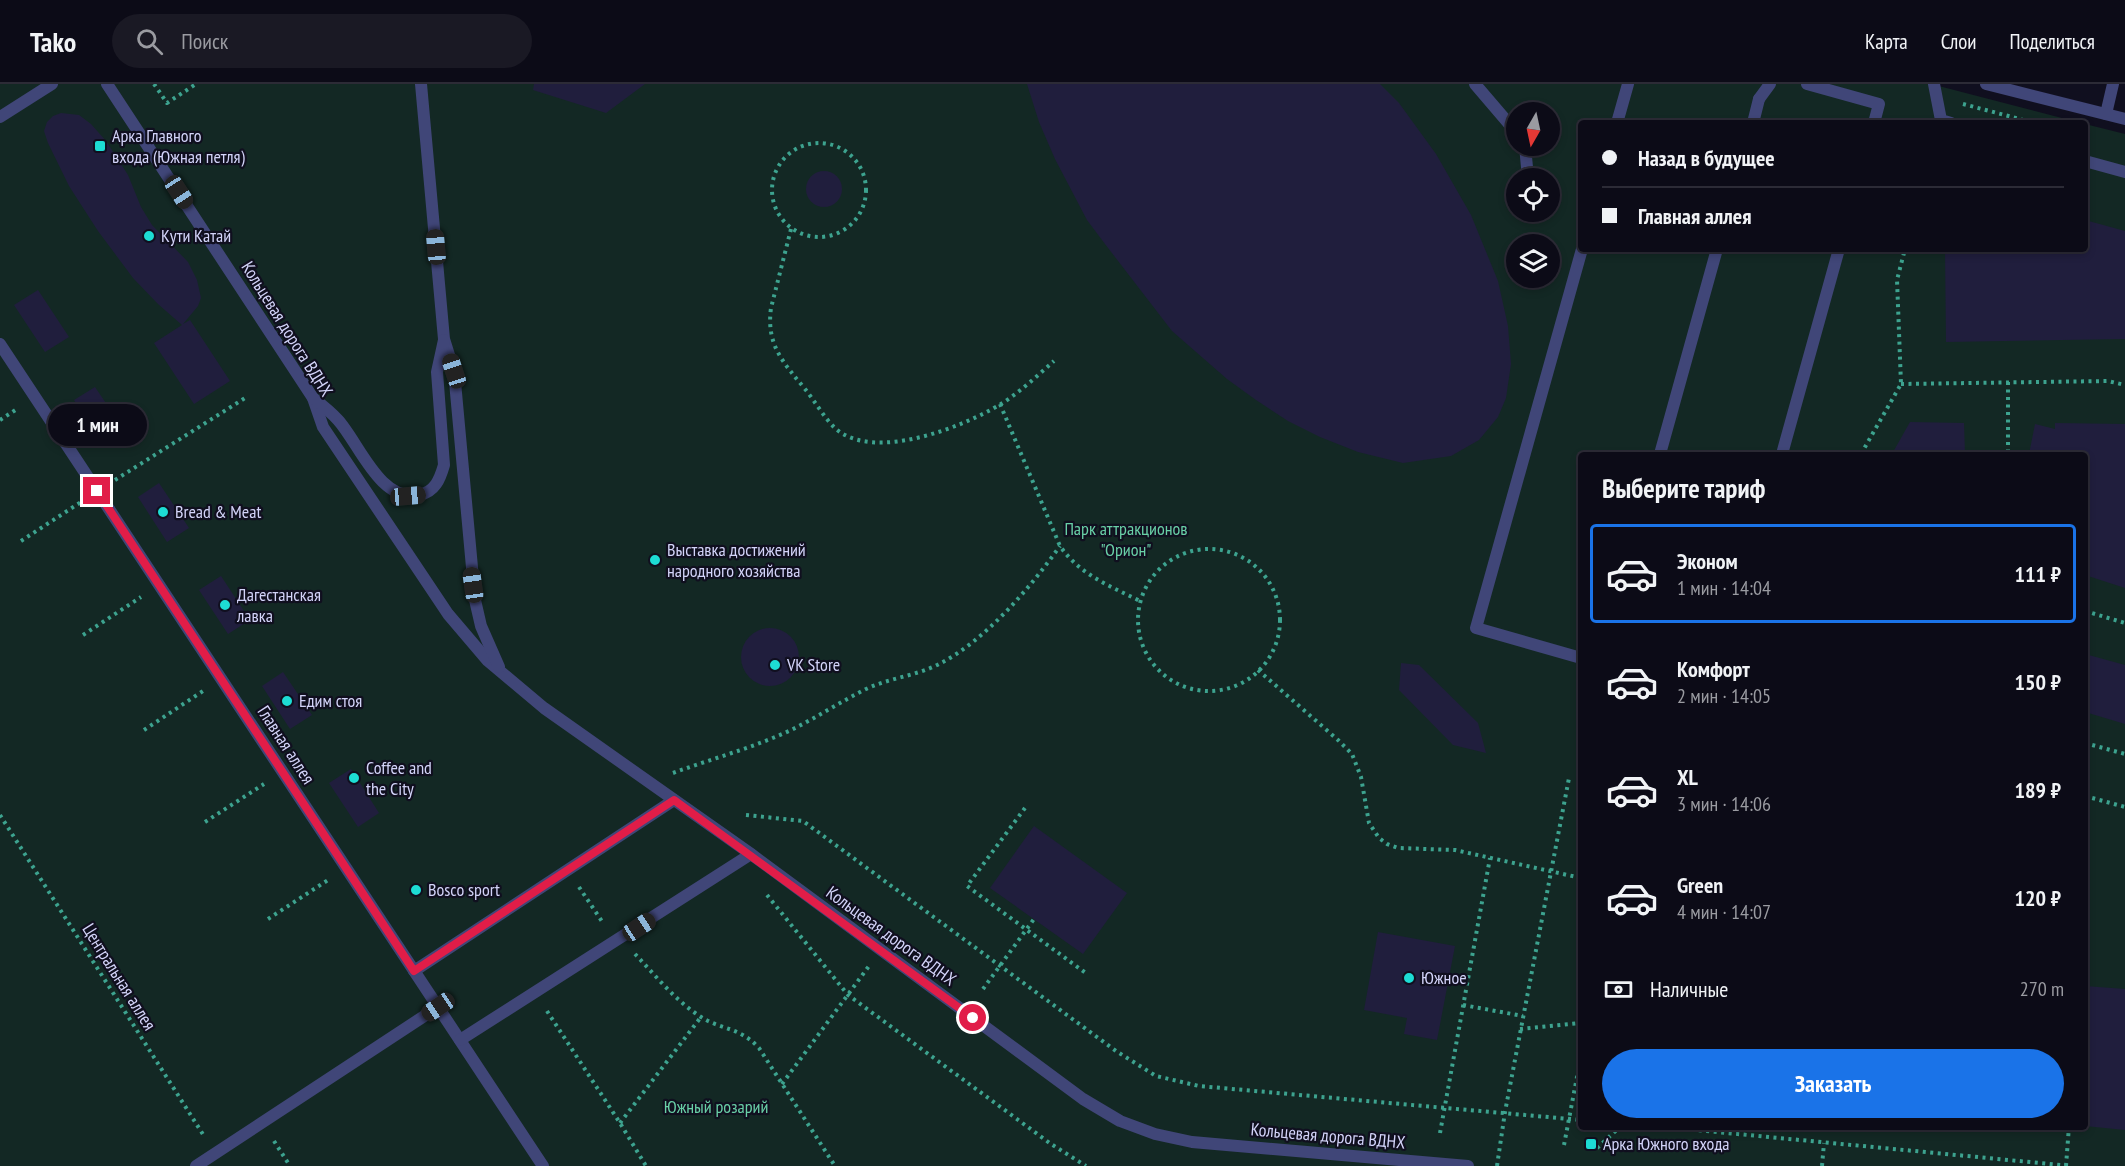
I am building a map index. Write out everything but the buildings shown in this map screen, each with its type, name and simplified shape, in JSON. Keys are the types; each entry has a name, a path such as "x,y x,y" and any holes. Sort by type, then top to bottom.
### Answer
{"street":[{"path":"0,117 51,84"},
{"name":"Кольцевая дорога ВДНХ","path":"107,84 314,398 323,428 448,614 474,646 505,676 544,708 751,855 1083,1099 1120,1120 1155,1134 1192,1142 1468,1166"},
{"name":"Кольцевая дорога ВДНХ","path":"421,84 444,339 454,371 475,600 483,632 505,676"},
{"path":"1475,84 1506,120"},
{"path":"1618,120 1628,84"},
{"path":"1754,120 1759,99 1770,84"},
{"path":"1807,84 1879,104 1875,120"},
{"path":"1934,84 1941,120"},
{"path":"1986,84 2125,119"},
{"path":"2106,114 2113,84"},
{"path":"2088,162 2125,172"},
{"path":"1578,657 1476,628 1581,252"},
{"path":"1661,452 1716,252"},
{"path":"1783,452 1838,252"},
{"path":"314,398 338,419 381,482 393,491 408,496 421,495 433,490 441,478 444,465 437,372 444,339"},
{"name":"Главная аллея","path":"0,344 543,1166"},
{"path":"414,971 674,800"},
{"path":"460,1041 751,855"},
{"path":"196,1166 438,1007"}],"path":[{"path":"154,84 167,103 196,84"},
{"path":"824,143 841,148 855,158 864,173 867,191 864,208 855,223 841,233 824,238 806,236 790,229 779,216 772,199 772,182 779,165 791,152 806,145 824,143"},
{"path":"790,229 769,320 772,339 780,357 836,429 863,440 882,443 921,438 968,420 1000,404 1026,386 1054,361"},
{"path":"1862,452 1901,384 1897,280 1904,252"},
{"path":"1901,384 2108,381 2125,385"},
{"path":"2008,382 2008,452"},
{"path":"21,541 245,398"},
{"path":"1000,404 1060,546 1069,559 1078,568 1140,601"},
{"path":"648,781 773,738 871,687 939,664 972,642 1027,590 1060,546"},
{"path":"1210,549 1228,552 1245,559 1260,570 1271,585 1278,602 1280,621 1277,639 1270,656 1258,670 1244,681 1226,689 1208,691 1189,688 1172,681 1158,669 1147,654 1140,637 1138,619 1140,601 1147,584 1159,569 1174,558 1191,551 1210,549"},
{"path":"83,635 159,585"},
{"path":"2088,612 2125,623"},
{"path":"1258,670 1352,754 1361,777 1369,823 1379,838 1398,848 1446,849 1578,877"},
{"path":"144,730 221,679"},
{"path":"2088,744 2125,754"},
{"path":"205,822 282,772"},
{"path":"1497,1166 1520,1029 1569,778"},
{"path":"2088,797 2125,807"},
{"path":"1025,808 968,886 1087,974"},
{"name":"Центральная аллея","path":"0,815 215,1153"},
{"path":"746,815 803,821 1130,1061 1156,1076 1199,1086 1578,1120"},
{"path":"1440,1133 1490,858"},
{"path":"268,919 346,868"},
{"path":"568,870 617,940 680,1002 701,1017 741,1032 751,1039 835,1166"},
{"path":"765,893 848,995 1052,1144 1086,1166"},
{"path":"983,989 1034,919"},
{"path":"782,1084 881,951"},
{"path":"535,993 620,1123 645,1166"},
{"path":"1463,1005 1523,1016"},
{"path":"620,1123 701,1017"},
{"path":"1520,1029 1578,1023"},
{"path":"1564,1145 1578,1072"},
{"path":"262,1123 290,1166"},
{"path":"1597,1148 1616,1130"},
{"path":"1694,1130 2071,1166"},
{"path":"2066,1166 2069,1130"},
{"path":"1822,1166 1824,1143"}],"green space":[{"name":"Парк аттракционов \"Орион\"","path":"0,84 1931,84 2069,120 1578,120 1578,252 2088,252 2088,125 2125,134 2125,1166 0,1166"}],"place":[{"name":"Арка Главного входа (Южная петля)","path":"100,146"},
{"name":"Кути Катай","path":"149,236"},
{"name":"Bread & Meat","path":"163,512"},
{"name":"Выставка достижений народного хозяйства","path":"655,560"},
{"name":"Дагестанская лавка","path":"225,605"},
{"name":"VK Store","path":"775,665"},
{"name":"Едим стоя","path":"287,701"},
{"name":"Coffee and the City","path":"354,778"},
{"name":"Bosco sport","path":"416,890"},
{"name":"Южное","path":"1409,978"},
{"name":"Арка Южного входа","path":"1591,1144"}],"route":[{"path":"97,491 414,971 674,800 973,1018"}],"park label":[{"name":"Южный розарий","path":"716,1107"}]}
